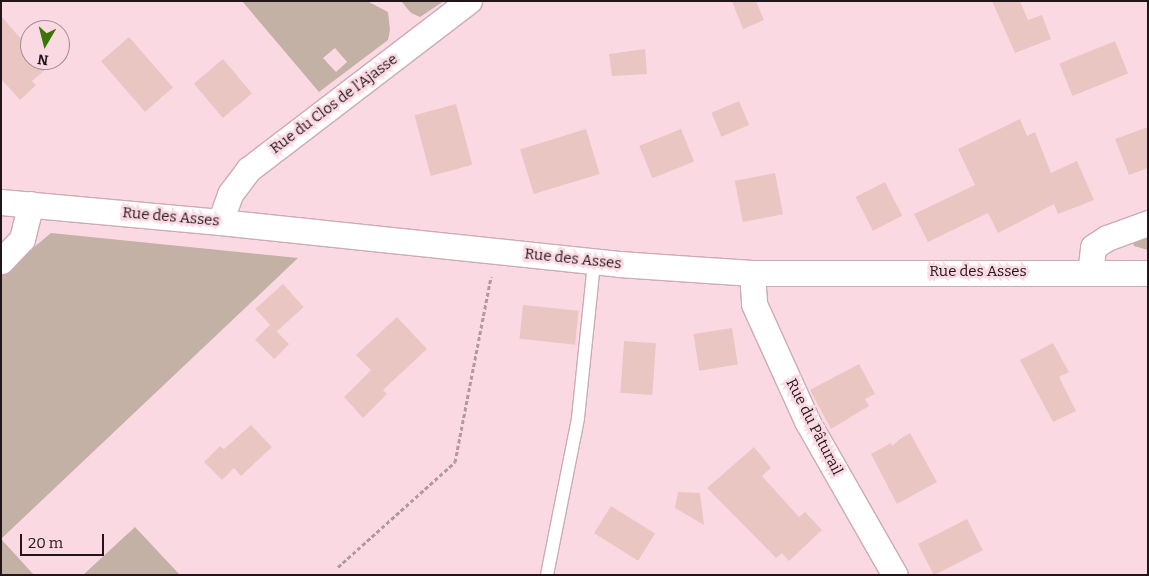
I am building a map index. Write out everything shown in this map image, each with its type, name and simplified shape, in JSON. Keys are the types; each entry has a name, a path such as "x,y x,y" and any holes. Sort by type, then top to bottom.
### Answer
{"street":[{"name":"Rue du Clos de l'Ajasse","path":"220,222 230,194 249,169 469,1"},
{"name":"Rue des Asses","path":"1,202 220,222 594,262 752,273 1148,272"},
{"path":"1,261 22,239 31,204"},
{"path":"1090,272 1093,247 1107,238 1148,223"},
{"name":"Rue du Pâturail","path":"752,273 754,304 807,421 895,575"}],"lane":[{"path":"548,575 578,418 594,262"}],"path":[{"path":"338,567 456,462 496,251"}],"shaded area":[{"path":"242,1 367,1 388,12 390,30 388,40 319,92","holes":["335,48 347,62 336,72 323,58"]},
{"path":"401,1 444,1 420,17 411,13"},
{"path":"1148,232 1148,250 1134,246 1132,238"},
{"path":"51,233 298,258 1,539 1,275"},
{"path":"135,527 180,575 83,575"},
{"path":"1,539 34,575 1,575"}],"building":[{"path":"732,1 756,1 764,20 743,29"},
{"path":"992,1 1020,1 1028,20 1042,15 1051,39 1015,53"},
{"path":"1,16 20,38 20,70 45,70 32,81 36,85 20,100 1,79"},
{"path":"129,37 173,88 145,112 101,61"},
{"path":"1115,41 1128,73 1072,96 1059,63"},
{"path":"645,49 647,74 612,76 609,54"},
{"path":"223,59 252,93 223,118 194,83"},
{"path":"739,101 749,125 722,137 711,113"},
{"path":"456,104 472,165 431,176 414,115"},
{"path":"1020,119 1027,136 1035,132 1051,173 1077,161 1094,200 1058,214 1054,204 998,233 988,213 928,242 914,214 975,185 958,149"},
{"path":"1148,127 1148,168 1129,175 1115,139"},
{"path":"586,129 600,174 534,194 520,149"},
{"path":"681,129 694,161 652,178 639,146"},
{"path":"775,173 783,214 743,222 735,181"},
{"path":"885,182 902,216 873,231 856,197"},
{"path":"283,284 304,307 276,332 256,309"},
{"path":"523,305 579,311 575,345 519,339"},
{"path":"397,317 427,349 383,390 387,394 363,418 344,397 371,370 356,355"},
{"path":"270,325 289,344 274,359 255,340"},
{"path":"732,328 738,365 699,371 693,334"},
{"path":"624,341 656,343 652,395 620,393"},
{"path":"1053,343 1069,372 1059,377 1076,411 1053,422 1020,360"},
{"path":"859,364 875,394 865,399 869,406 831,429 810,390"},
{"path":"251,425 272,447 241,476 234,468 222,480 204,462 220,446 224,449"},
{"path":"910,433 937,482 897,504 871,454 891,443 892,446"},
{"path":"754,447 771,468 762,476 799,517 805,512 822,530 789,561 782,553 776,558 707,488"},
{"path":"678,492 700,493 704,525 675,508"},
{"path":"611,506 655,534 638,561 594,533"},
{"path":"967,519 983,550 934,575 918,544"}]}
